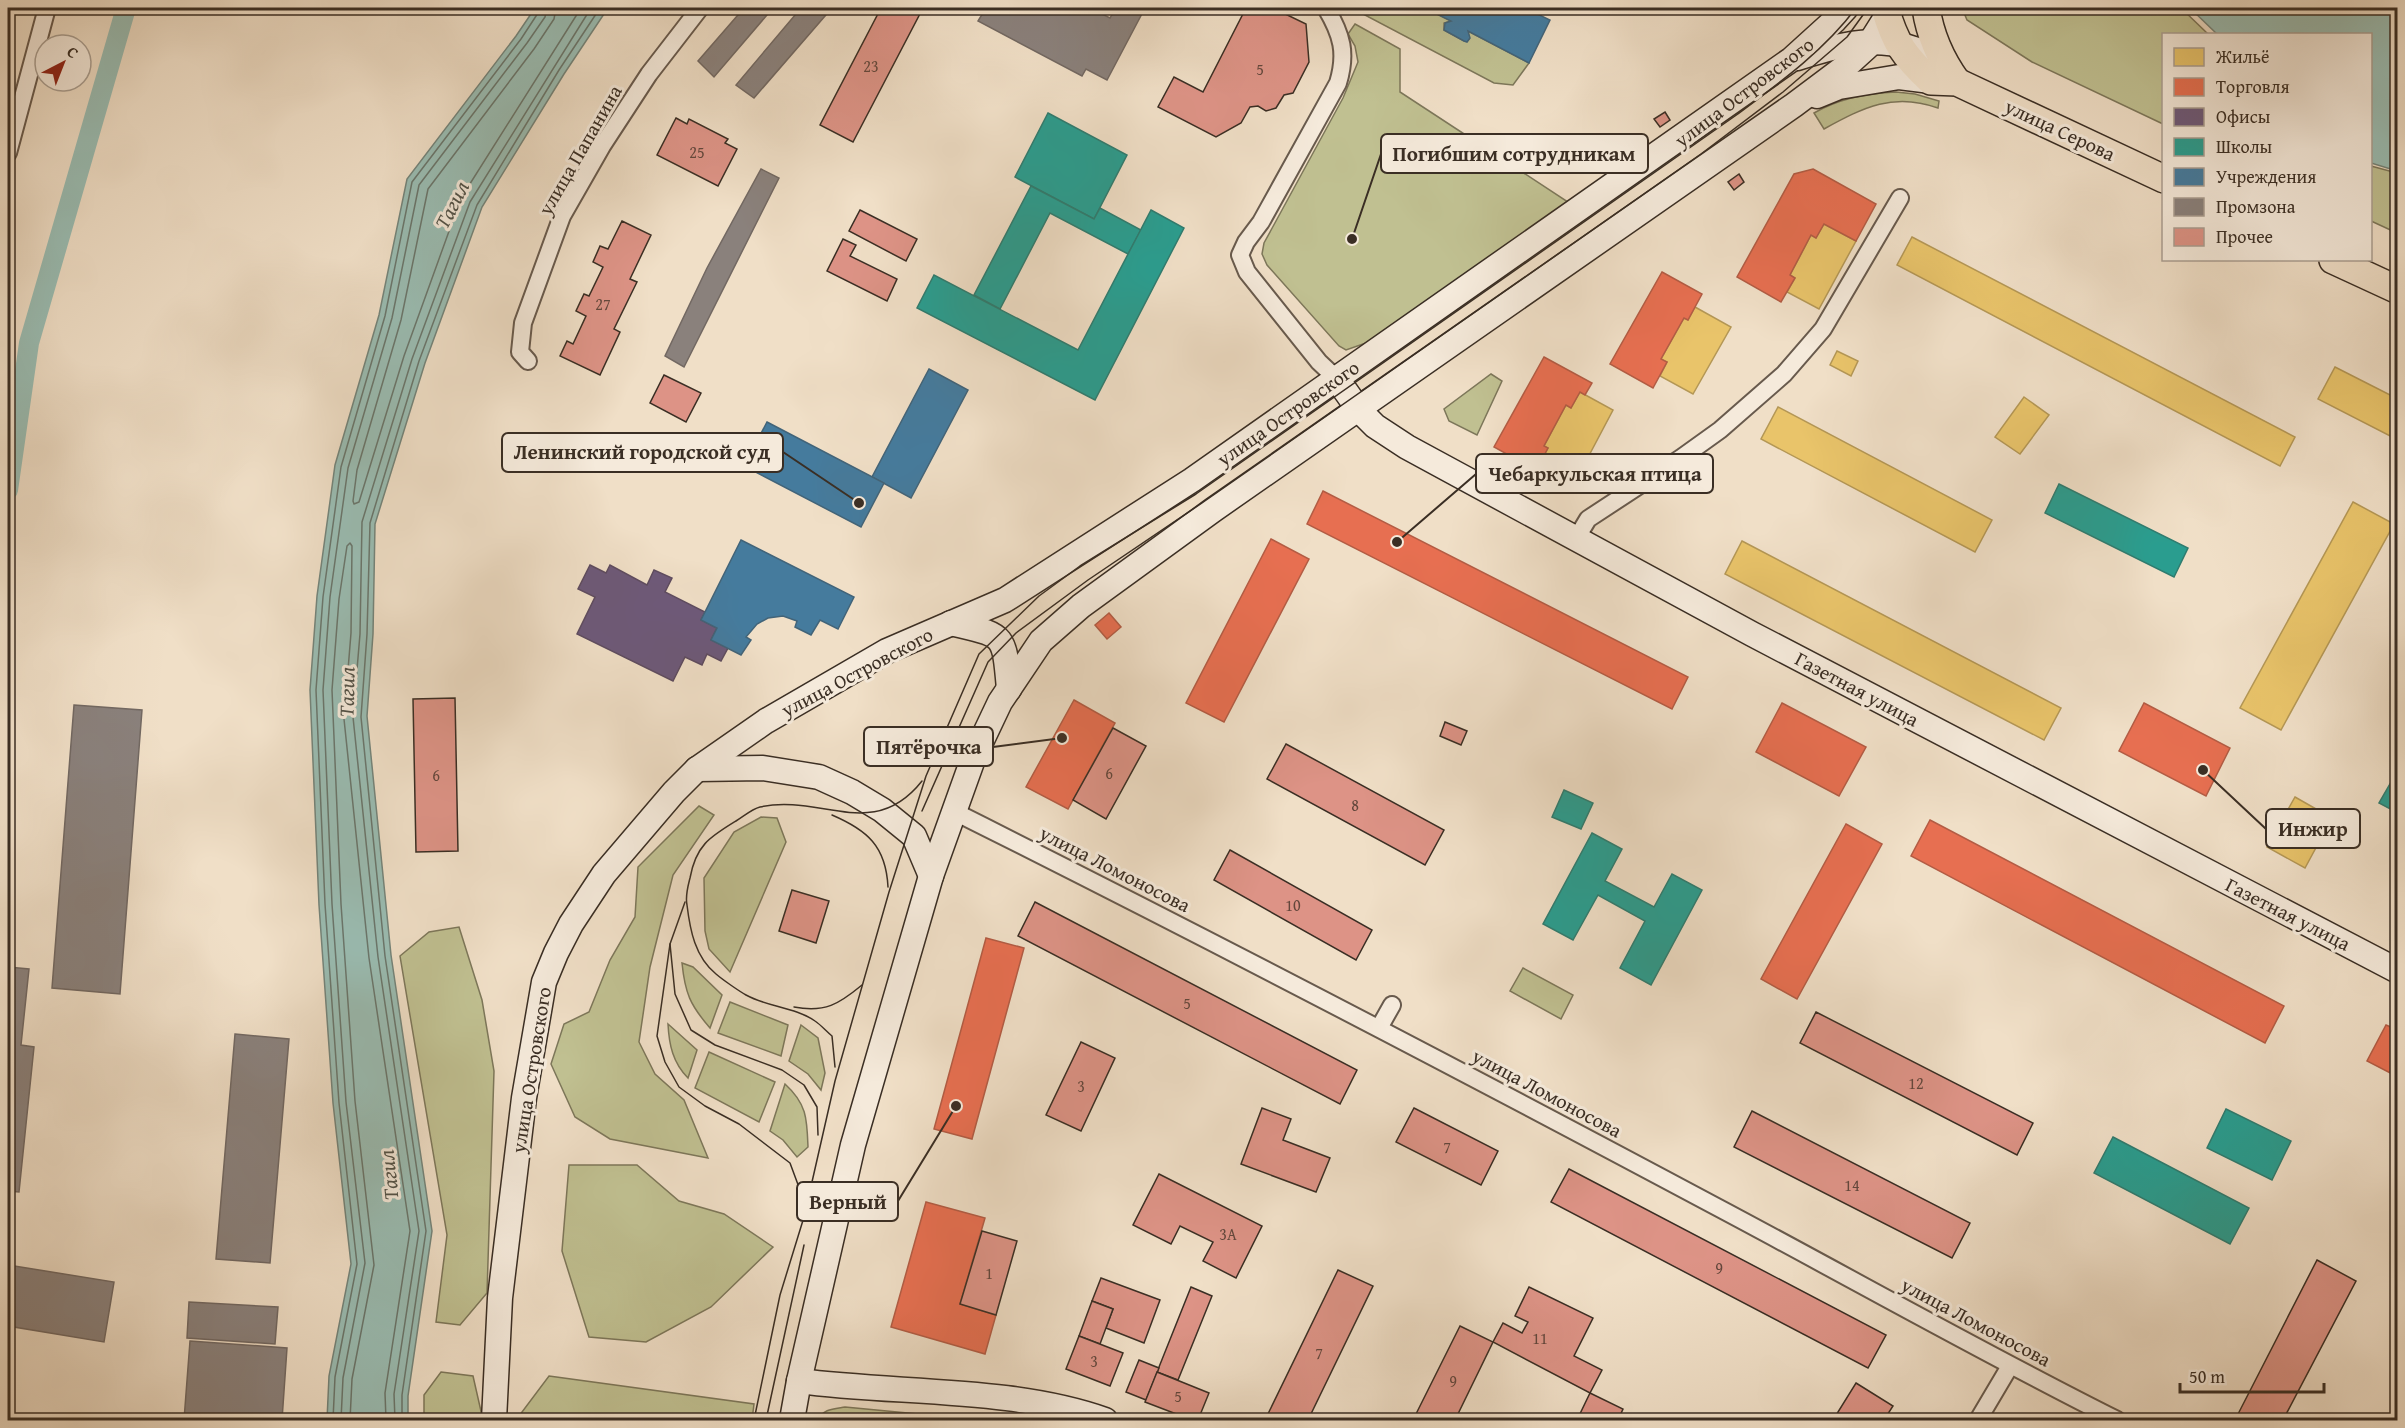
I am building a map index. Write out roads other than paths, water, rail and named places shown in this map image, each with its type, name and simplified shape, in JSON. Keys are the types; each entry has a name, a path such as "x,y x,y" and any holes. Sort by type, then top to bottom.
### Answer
{"main road":[{"name":"улица Островского","path":"494,1420 500,1298 524,1098 544,982 571,924 604,874 674,792 697,769 766,721 887,651 1015,593 1192,480 1792,59 1846,8"},
{"path":"1926,8 1943,75"},
{"name":"улица Островского","path":"792,1420 854,1145 931,876 973,759 1000,702 1041,641 1081,606 1213,510 1798,103 1846,66 1870,42 1888,10"},
{"name":"улица Серова","path":"1888,10 1898,43 1908,60 2162,179"},
{"path":"1792,59 1859,42 1898,43"},
{"name":"улица Серова","path":"1798,103 1839,87 1899,78 1943,75"},
{"path":"2335,261 2397,290"},
{"name":"Газетная улица","path":"1337,379 1359,410 1375,426 1407,447 1752,634 2397,971"},
{"path":"951,623 994,634 1001,643 1006,659 1008,689"},
{"path":"697,769 763,768 819,777 852,792 882,810 914,836 931,876"},
{"path":"799,1381 1000,1399 1081,1412 1105,1420"}],"street":[{"path":"8,153 47,8"},
{"name":"улица Папанина","path":"528,361 520,352 523,323 562,216 602,146 649,74 700,8"},
{"path":"1326,8 1335,23 1343,50 1344,64 1338,84 1261,222 1246,242 1240,255 1247,272 1319,362 1337,379"},
{"path":"1576,539 1588,519 1720,430 1784,374 1823,330 1900,198"},
{"name":"улица Ломоносова","path":"953,811 1380,1028 1833,1268 2010,1366 2117,1420"},
{"path":"1380,1028 1392,1005"},
{"path":"1978,1420 2010,1366"}],"water":[{"name":"Тагил","path":"535,8 608,8 564,74 482,207 425,363 375,524 373,634 367,716 391,955 432,1231 408,1396 408,1420 327,1420 329,1376 351,1264 333,1103 319,905 310,690 317,596 335,465 379,315 407,179"},
{"path":"2190,8 2397,8 2397,171 2372,163 2372,33 2216,33"}],"waterway":[{"path":"8,490 29,343 126,8"}],"tram line":[{"path":"754,1420 780,1295 804,1217 835,1081 889,892 926,776 979,654 1039,596 1080,566 1196,494 1735,116 1815,53 1856,8"},
{"path":"922,811 988,662 1016,633 1088,580 1202,503 1701,154 1783,92 1847,37 1868,8"},
{"path":"835,1067 832,1036 817,1023 807,1016 746,995 716,974 703,960 692,933 686,902 696,857 712,837 757,808 782,804 865,813 884,809 903,799 922,781"},
{"path":"832,815 855,827 872,841 883,861 888,887"},
{"path":"685,902 670,944 675,994 691,1030 715,1045 782,1070 804,1085 817,1107 818,1135"},
{"path":"670,944 657,1036 665,1062 679,1087 705,1106 739,1124 790,1163 800,1190 803,1210"},
{"path":"794,1007 823,1008 839,1002 862,985"},
{"path":"766,1420 804,1245"}],"place":[{"name":"Погибшим сотрудникам","path":"1352,239"},
{"name":"Ленинский городской суд","path":"859,503"},
{"name":"Чебаркульская птица","path":"1397,542"},
{"name":"Пятёрочка","path":"1062,738"},
{"name":"Инжир","path":"2203,770"},
{"name":"Верный","path":"956,1106"}]}
